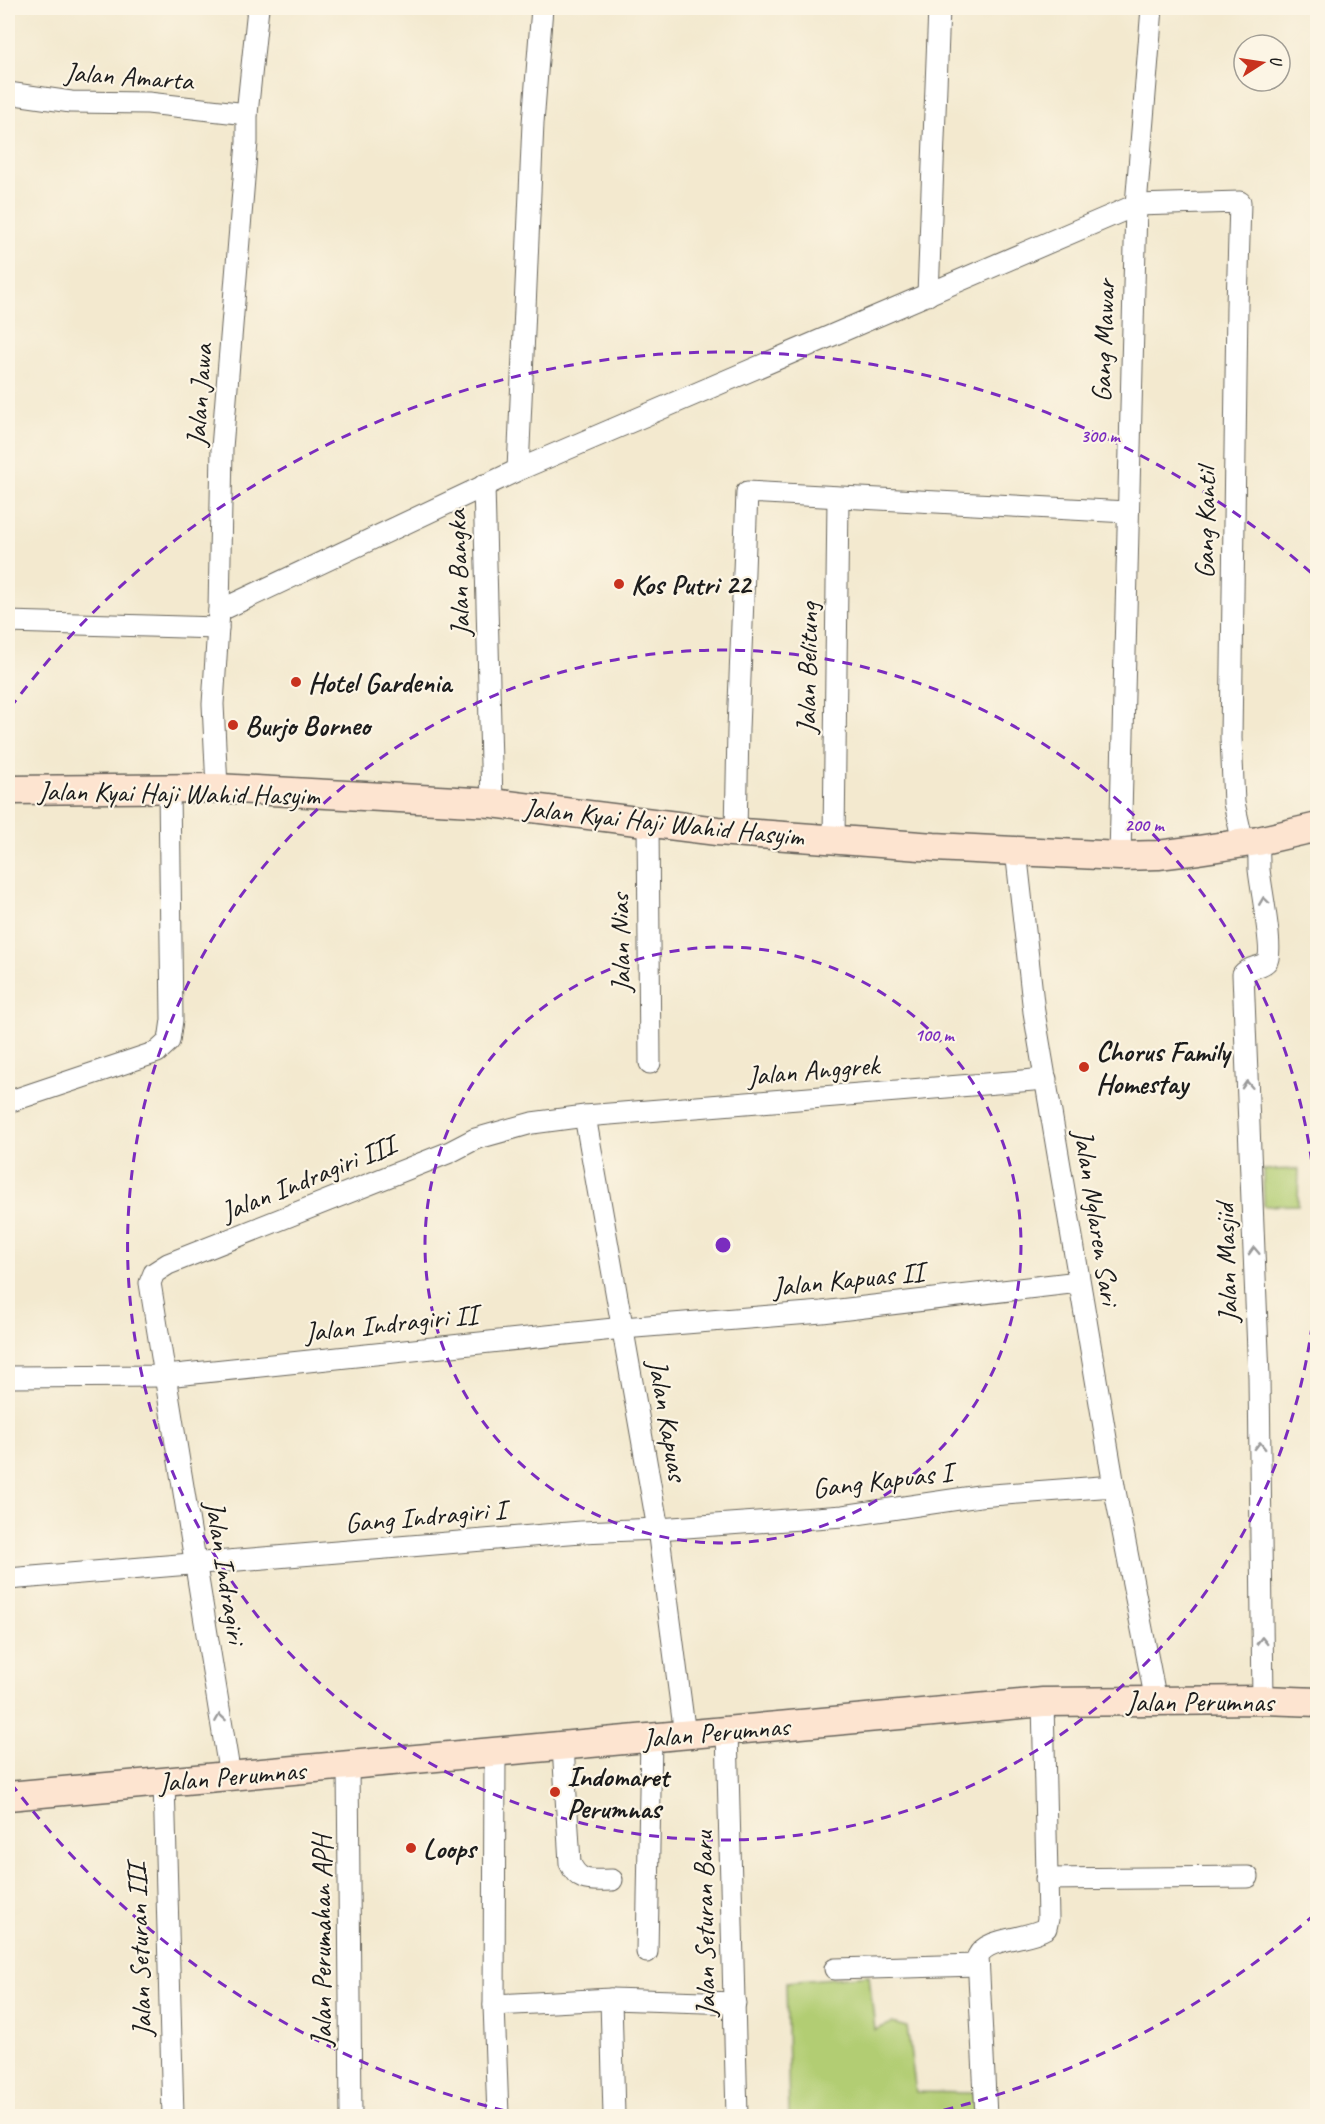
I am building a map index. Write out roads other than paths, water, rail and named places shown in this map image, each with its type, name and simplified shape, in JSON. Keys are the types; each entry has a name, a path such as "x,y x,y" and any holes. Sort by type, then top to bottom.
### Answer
{"main road":[{"name":"Jalan Kyai Haji Wahid Hasyim","path":"8,790 217,788 492,803 736,832 934,847 1120,856 1158,855 1250,842 1317,827"},
{"name":"Jalan Perumnas","path":"8,1796 1043,1702 1263,1700 1317,1702"}],"street":[{"name":"Jalan Jawa","path":"217,788 213,704 219,619 222,448 248,142 247,114 258,8"},
{"path":"518,470 533,123 542,8"},
{"path":"928,295 939,8"},
{"name":"Gang Mawar","path":"1120,856 1136,205 1152,8"},
{"name":"Jalan Amarta","path":"8,93 71,102 148,103 247,114"},
{"name":"Gang Kantil","path":"1136,205 1240,202 1231,738 1234,803 1250,842"},
{"path":"8,622 219,619 484,485 1136,205"},
{"name":"Jalan Bangka","path":"484,485 492,803"},
{"path":"736,832 747,492 1127,512"},
{"name":"Jalan Belitung","path":"834,839 838,498"},
{"path":"8,1102 157,1052 169,1041 172,1020 169,790"},
{"name":"Jalan Nias","path":"648,822 650,1063"},
{"name":"Jalan Masjid","path":"1250,842 1259,869 1268,937 1268,959 1245,971 1243,982 1259,1377 1263,1700"},
{"name":"Jalan Nglaren Sari","path":"1016,850 1034,1012 1078,1282 1114,1486 1156,1701"},
{"name":"Jalan Anggrek","path":"585,1116 1046,1079"},
{"name":"Jalan Kapuas","path":"585,1116 658,1529 685,1735"},
{"name":"Jalan Indragiri III","path":"165,1376 150,1284 154,1274 168,1264 450,1152 475,1139 532,1123 585,1116"},
{"name":"Jalan Kapuas II","path":"623,1328 822,1312 1078,1282"},
{"name":"Jalan Indragiri II","path":"8,1375 165,1376 623,1328"},
{"name":"Jalan Indragiri","path":"165,1376 230,1776"},
{"name":"Gang Kapuas I","path":"658,1529 843,1516 979,1496 1114,1486"},
{"name":"Gang Indragiri I","path":"8,1580 569,1533 658,1529"},
{"path":"986,2116 978,1956 985,1946 1037,1934 1046,1928 1049,1912 1046,1879 1043,1702"},
{"name":"Jalan Seturan Baru","path":"727,1731 737,2116"},
{"path":"646,1952 651,1738"},
{"path":"563,1746 570,1863 580,1878 612,1880"},
{"path":"495,1752 494,2005 498,2116"},
{"name":"Jalan Perumahan APH","path":"348,1765 351,2116"},
{"name":"Jalan Seturan III","path":"164,1782 173,2116"},
{"path":"1046,1879 1248,1877"},
{"path":"835,1969 978,1965"},
{"path":"494,2005 611,1999 735,2003"},
{"path":"611,1999 614,2116"}],"place":[{"name":"Kos Putri 22","path":"619,584"},
{"name":"Hotel Gardenia","path":"296,682"},
{"name":"Burjo Borneo","path":"233,725"},
{"name":"Chorus Family Homestay","path":"1084,1067"},
{"name":"Indomaret Perumnas","path":"555,1792"},
{"name":"Loops","path":"411,1848"}]}
